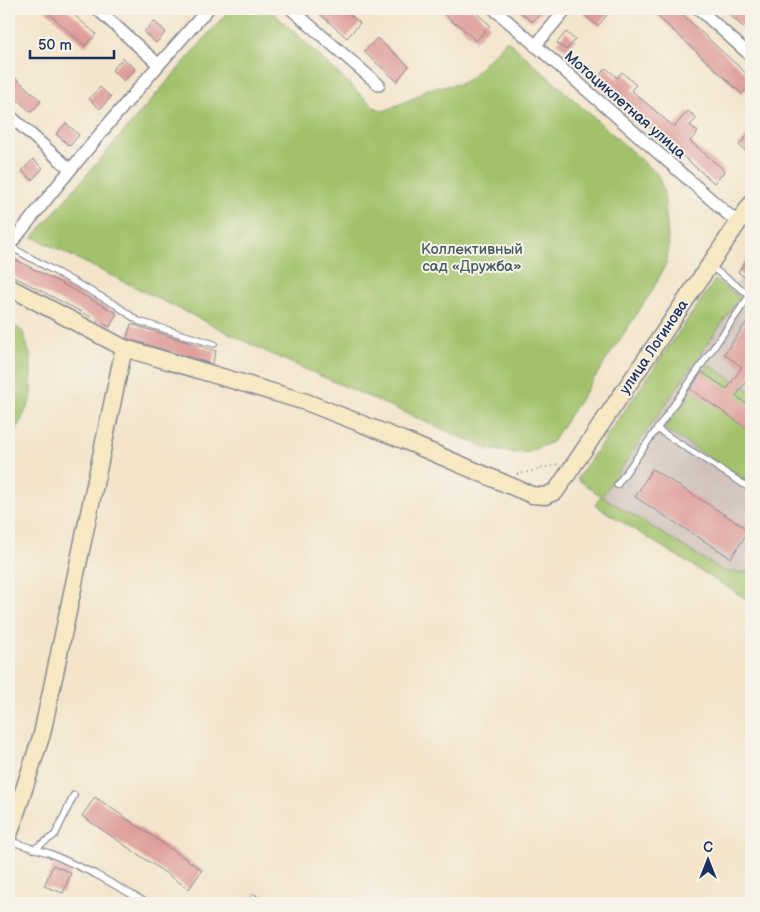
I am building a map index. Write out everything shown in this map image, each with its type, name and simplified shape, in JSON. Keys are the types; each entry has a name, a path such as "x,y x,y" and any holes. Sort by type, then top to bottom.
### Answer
{"street":[{"path":"97,9 158,64"},
{"path":"9,246 70,169 158,64 208,9"},
{"path":"291,9 379,85"},
{"name":"Мотоциклетная улица","path":"494,9 738,223"},
{"path":"535,46 566,9"},
{"path":"699,9 751,56"},
{"path":"9,115 70,169"},
{"name":"улица Логинова","path":"124,348 306,402 404,440 532,495 545,496 556,491 751,204"},
{"path":"9,287 124,348 42,734 9,835"}],"lane":[{"path":"9,246 116,305 138,321 214,344"},
{"path":"617,485 751,295 709,266"},
{"path":"657,428 751,489"},
{"path":"34,849 55,834 74,795"},
{"path":"9,842 49,853 95,874 147,903"}],"path":[{"path":"515,474 565,461"}],"shaded area":[{"path":"751,263 751,602 595,505 602,496 594,490"}],"green space":[{"name":"Коллективный сад «Дружба»","path":"230,9 269,9 374,107 384,111 416,97 427,89 460,84 470,78 507,40 658,175 664,193 669,248 666,264 652,291 552,442 529,452 512,453 488,449 273,355 33,237"},
{"path":"715,280 740,297 602,496 725,572 751,572 751,602 595,505 601,496 577,479"},
{"path":"9,321 23,332 31,358 31,399 9,446"},
{"path":"709,365 751,391 751,483 664,429"}],"building":[{"path":"44,9 67,9 96,34 85,46"},
{"path":"314,9 343,9 360,23 347,38"},
{"path":"447,9 472,9 490,25 476,41 443,13"},
{"path":"517,9 544,9 532,22"},
{"path":"578,9 612,9 598,26"},
{"path":"650,9 676,9 751,78 751,84 742,94"},
{"path":"723,9 751,9 751,34"},
{"path":"154,21 166,32 156,43 144,32"},
{"path":"566,32 575,40 566,50 557,43"},
{"path":"377,38 409,66 397,81 364,52"},
{"path":"123,58 135,69 124,81 112,70"},
{"path":"606,68 617,78 622,72 636,85 631,90 674,127 688,111 697,118 690,125 698,132 690,141 725,171 714,183 595,80"},
{"path":"9,72 41,101 31,112 9,92"},
{"path":"100,87 111,97 100,109 89,99"},
{"path":"66,123 79,135 70,146 56,134"},
{"path":"751,131 751,147 747,152 739,145"},
{"path":"33,159 43,168 32,180 22,171"},
{"path":"751,253 751,282 738,272"},
{"path":"9,256 117,313 110,327 9,274"},
{"path":"751,316 751,374 736,396 751,407 751,431 690,389 702,372 727,389 742,367 724,354"},
{"path":"131,324 216,351 212,364 128,339"},
{"path":"652,469 749,530 731,558 635,497"},
{"path":"95,797 202,870 189,889 82,816"},
{"path":"53,865 71,873 63,893 44,886"}]}
